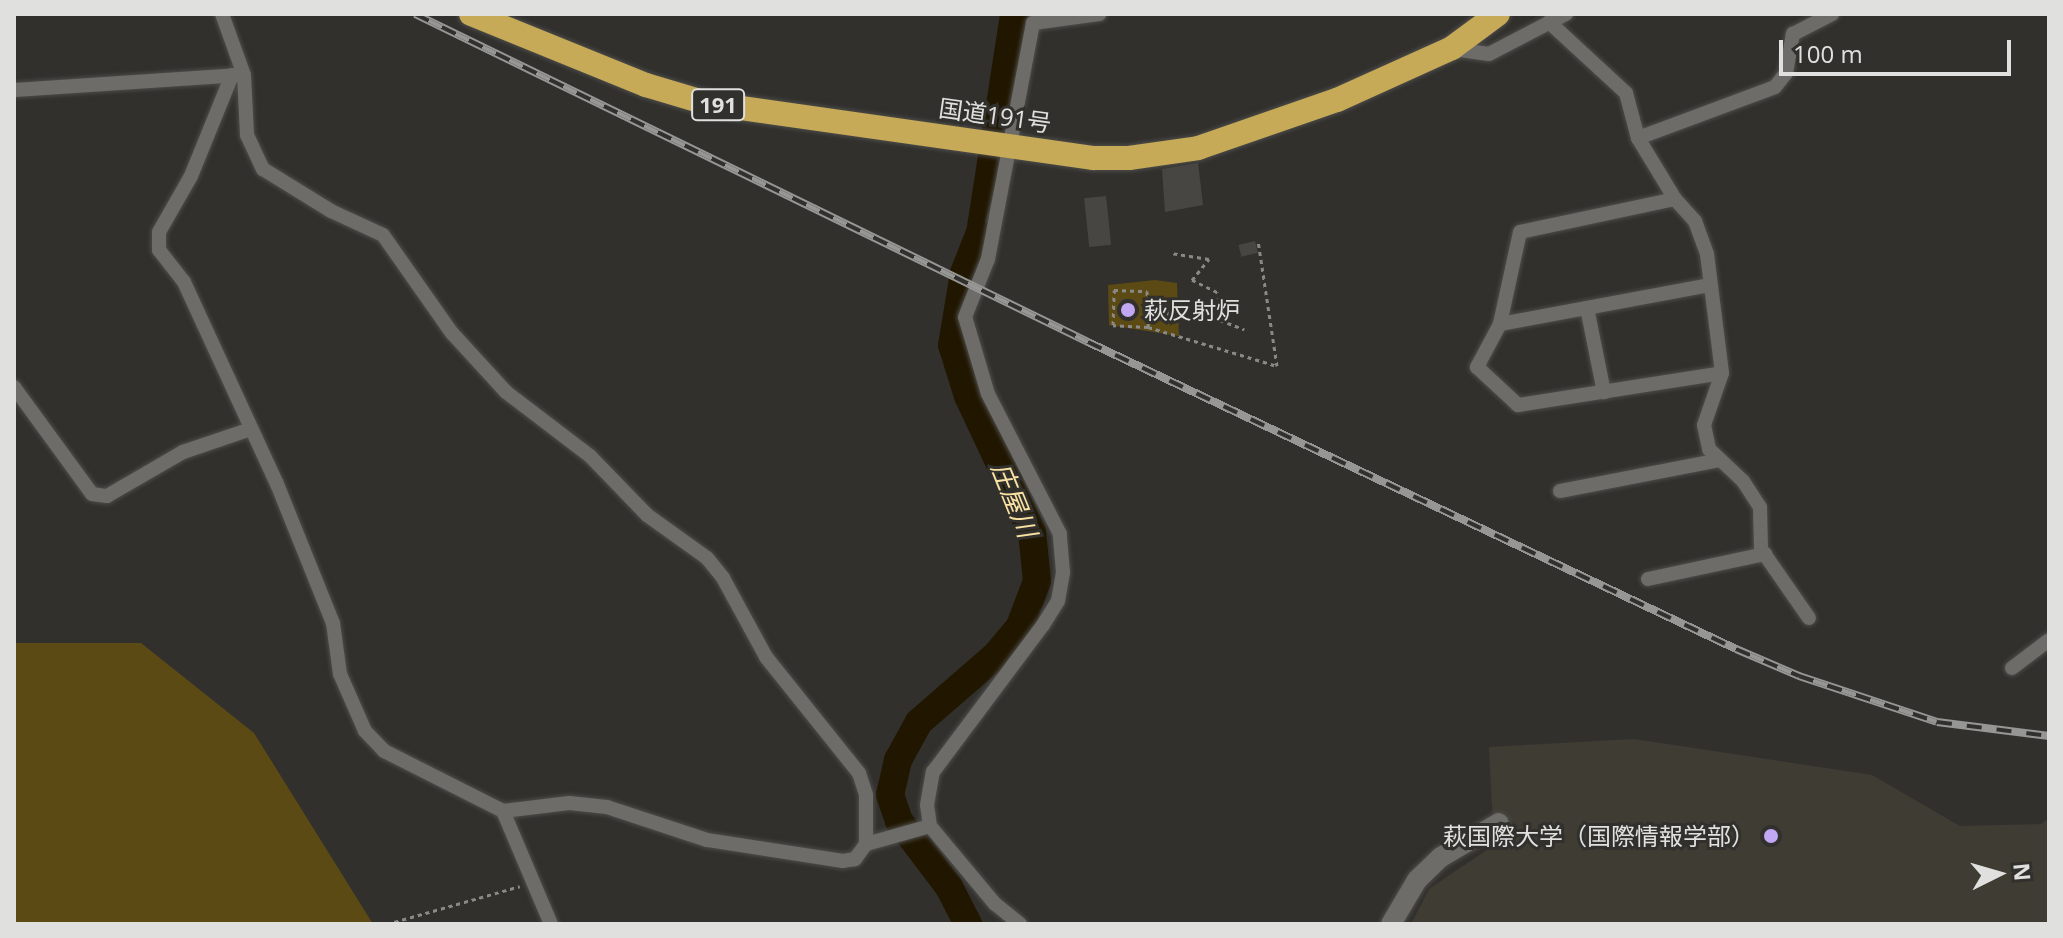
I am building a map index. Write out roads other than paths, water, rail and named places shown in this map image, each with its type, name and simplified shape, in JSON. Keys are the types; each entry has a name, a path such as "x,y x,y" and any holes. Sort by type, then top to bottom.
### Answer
{"highway":[{"name":"国道191号","path":"471,14 646,85 706,103 1094,158 1198,148 1337,100 1452,48 1498,14"}],"street":[{"path":"222,14 238,75 247,135 263,169 331,211 383,235 452,333 506,392 590,456 647,515 687,540 723,578 766,657 859,773 866,795 866,844 855,859 843,861 707,840 607,807 569,803 503,811 384,751 365,731 340,674 333,623 251,429 184,282 159,250 159,232 191,176 238,75"},
{"path":"1020,924 995,904 930,826 927,805 933,772 1043,625 1058,601 1063,572 1060,534 988,394 965,317 988,259 1033,23 1099,14"},
{"path":"1452,48 1489,54 1566,14"},
{"path":"1638,138 1775,87 1786,73 1793,34 1832,14"},
{"path":"1549,22 1626,93 1638,138 1675,199 1695,221 1710,285 1722,373 1704,425 1709,449 1760,507 1765,554 1809,618"},
{"path":"14,90 238,75"},
{"path":"1675,199 1520,232 1500,324 1477,367 1518,405 1722,373"},
{"path":"1500,324 1710,285"},
{"path":"1587,308 1604,392"},
{"path":"14,387 92,494 107,496 183,452 251,429"},
{"path":"1560,491 1720,460"},
{"path":"1648,579 1765,554"},
{"path":"2012,668 2049,640"},
{"path":"503,811 551,924"},
{"path":"1391,924 1417,880 1441,857 1499,823"},
{"path":"866,844 930,826"}],"waterway":[{"name":"庄屋川","path":"968,924 949,887 899,821 890,795 898,760 919,722 996,655 1020,626 1037,581 1032,532 968,396 952,345 964,273 979,235"}],"railway":[{"path":"415,14 1088,342 1736,649 1799,676 1937,722 2049,736"}],"place":[{"name":"萩反射炉","path":"1128,310"},
{"name":"萩国際大学（国際情報学部）","path":"1771,836"}]}
